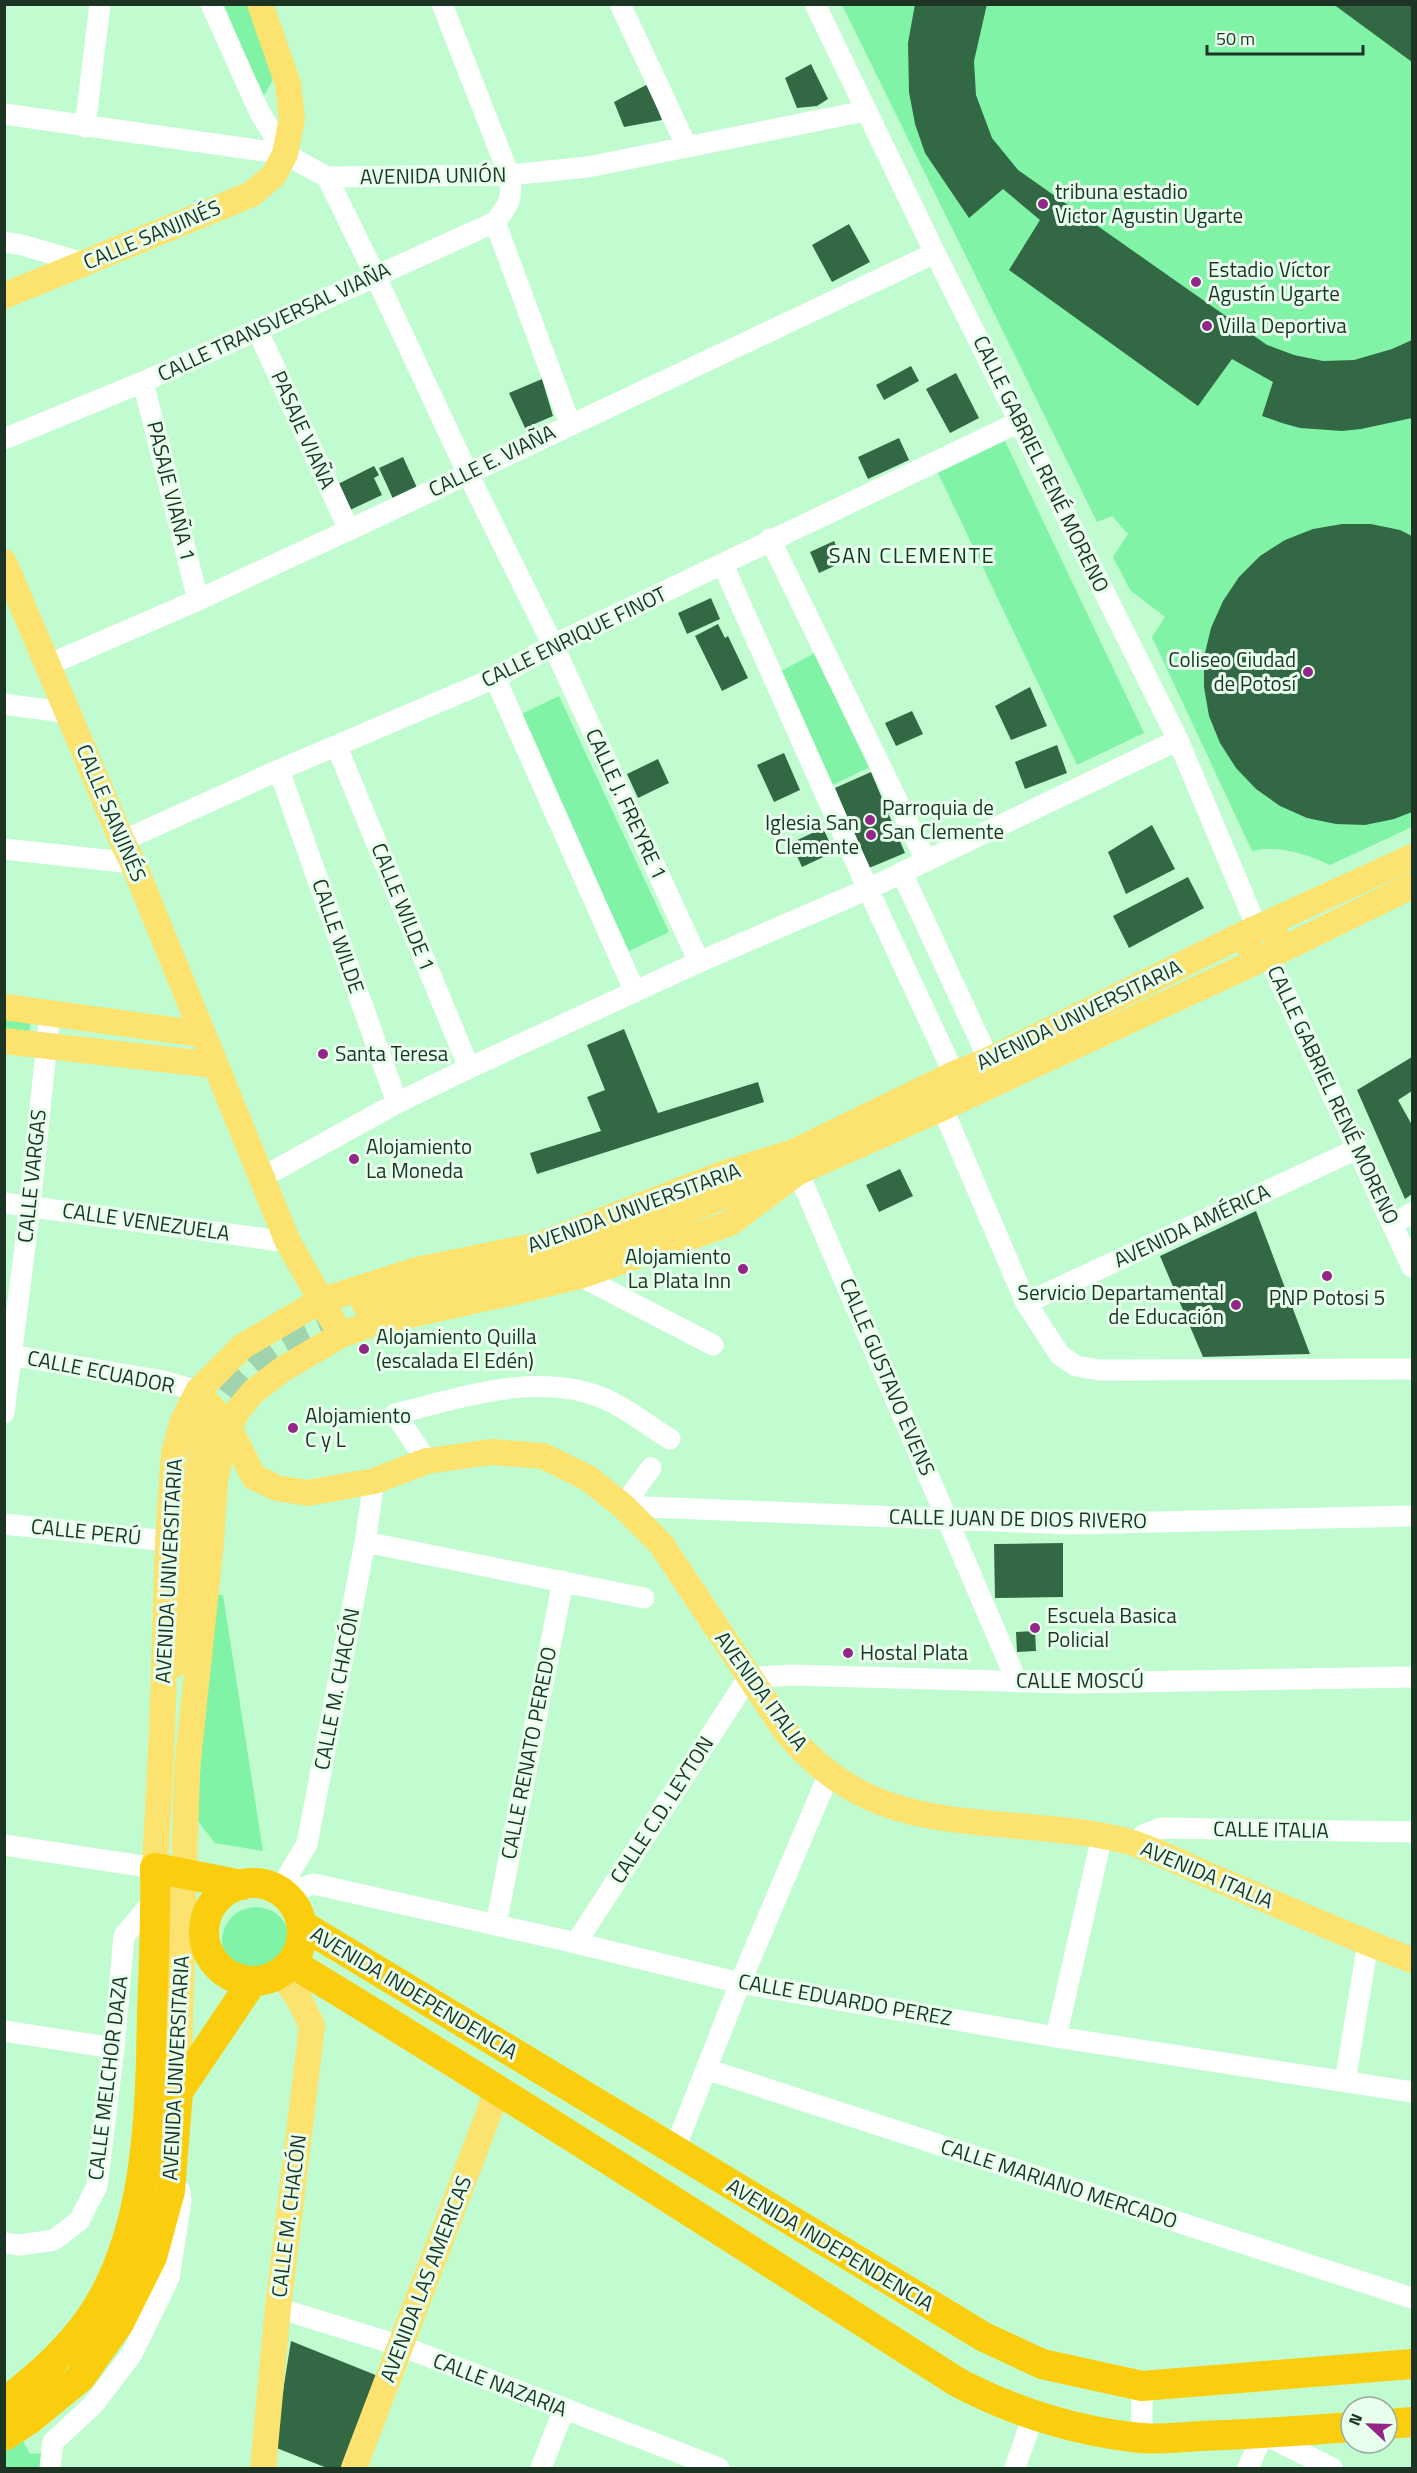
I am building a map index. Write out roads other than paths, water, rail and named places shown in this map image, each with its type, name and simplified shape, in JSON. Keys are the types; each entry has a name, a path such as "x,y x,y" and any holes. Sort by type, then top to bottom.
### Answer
{"highway":[{"path":"169,1871 242,1885"},
{"name":"AVENIDA UNIVERSITARIA","path":"4,2403 47,2369 91,2317 119,2262 134,2212 144,2153 169,1904 169,1871"},
{"path":"249,1883 265,1884 282,1892 298,1912 302,1925 302,1939 298,1952 286,1968 267,1980 252,1982 224,1973 214,1962 207,1949 204,1934 205,1920 211,1906 221,1895 249,1883"},
{"name":"AVENIDA INDEPENDENCIA","path":"302,1925 984,2337 1042,2364 1142,2386 1413,2364"},
{"name":"AVENIDA INDEPENDENCIA","path":"286,1968 498,2089 640,2182 957,2382 992,2400 1033,2416 1085,2429 1142,2438 1263,2434 1339,2428"},
{"path":"178,2092 252,1982"},
{"name":"AVENIDA UNIVERSITARIA","path":"4,2436 30,2419 80,2378 119,2323 152,2258 170,2191 178,2092"}],"main road":[{"path":"260,4 288,84 292,119 285,154"},
{"name":"CALLE SANJINÉS","path":"4,296 252,194 274,175 285,154"},
{"name":"CALLE SANJINÉS","path":"4,562 128,852 288,1242 341,1335"},
{"name":"AVENIDA UNIVERSITARIA","path":"169,1871 162,1732 168,1541 174,1453 183,1421 198,1391 243,1346 320,1301 417,1270 539,1245 723,1174 796,1162 942,1108 965,1097 994,1071 1257,928 1413,856"},
{"name":"AVENIDA UNIVERSITARIA","path":"169,1871 187,1769 211,1544 215,1482 224,1438 217,1427 238,1410 253,1392 283,1369 341,1335 377,1322 580,1276 730,1223 796,1162 943,1079 994,1071 1268,956 1413,886"},
{"path":"1257,928 1269,928 1276,935 1278,945 1268,956"},
{"path":"4,1007 202,1034"},
{"path":"4,1041 215,1065"},
{"path":"365,1305 556,1262 731,1193 796,1162"},
{"path":"198,1391 217,1427 254,1477"},
{"path":"162,1732 183,1629 217,1427"},
{"name":"AVENIDA ITALIA","path":"254,1477 277,1488 308,1493 374,1481 427,1461 491,1452 543,1456 588,1478 623,1506 661,1544 748,1677 802,1751 829,1774 866,1797 898,1810 931,1817 1077,1832 1135,1844 1413,1960"},
{"path":"215,1482 229,1473 254,1477"},
{"path":"183,1629 187,1769"},
{"path":"169,1904 207,1949"},
{"name":"AVENIDA UNIVERSITARIA","path":"169,1904 178,2092"},
{"name":"CALLE M. CHACÓN","path":"263,2469 278,2308 312,2026 286,1968"},
{"name":"AVENIDA LAS AMERICAS","path":"354,2469 498,2089"}],"street":[{"path":"85,127 100,4"},
{"path":"211,4 260,113 285,154"},
{"path":"442,4 509,175 513,192 506,209 495,222 570,424"},
{"path":"620,4 687,147"},
{"name":"CALLE GABRIEL RENÉ MORENO","path":"815,4 935,253 1021,421 1178,740 1257,928"},
{"name":"AVENIDA UNIÓN","path":"4,114 285,154 327,177 509,175 588,167 866,111"},
{"name":"CALLE J. FREYRE 1","path":"327,177 468,474 553,645 693,971"},
{"name":"CALLE TRANSVERSAL VIAÑA","path":"4,439 143,382 495,222"},
{"path":"4,242 84,263"},
{"name":"CALLE E. VIAÑA","path":"48,665 198,600 349,530 935,253"},
{"name":"PASAJE VIAÑA","path":"257,329 349,530"},
{"name":"PASAJE VIAÑA 1","path":"143,382 198,600"},
{"name":"CALLE ENRIQUE FINOT","path":"128,852 279,770 495,678 553,645 723,565 770,539 1021,421"},
{"path":"770,539 926,860"},
{"path":"723,565 868,889 943,1079 942,1108 1026,1303 1060,1354 1076,1366 1100,1370 1413,1369"},
{"path":"495,678 647,993"},
{"path":"4,704 69,713"},
{"path":"261,1178 397,1103 469,1068 647,993 1178,740"},
{"name":"CALLE WILDE 1","path":"337,747 469,1068"},
{"name":"CALLE WILDE","path":"279,770 397,1103"},
{"path":"4,849 128,852"},
{"path":"902,873 994,1071"},
{"name":"CALLE GABRIEL RENÉ MORENO","path":"1268,956 1413,1267"},
{"name":"CALLE VARGAS","path":"4,1413 8,1355 30,1206 50,1013"},
{"path":"943,1079 965,1097"},
{"name":"AVENIDA AMÉRICA","path":"1026,1303 1358,1149"},
{"name":"CALLE GUSTAVO EVENS","path":"796,1162 1017,1682"},
{"name":"CALLE VENEZUELA","path":"4,1203 288,1242"},
{"path":"1392,1224 1413,1213"},
{"path":"580,1276 713,1345"},
{"name":"CALLE ECUADOR","path":"8,1355 163,1381 198,1391"},
{"path":"427,1461 395,1414 489,1391 527,1386 562,1389 603,1398 670,1439"},
{"path":"623,1506 651,1468"},
{"name":"CALLE M. CHACÓN","path":"282,1892 307,1844 365,1542 374,1481"},
{"name":"CALLE JUAN DE DIOS RIVERO","path":"623,1506 1071,1524 1413,1516"},
{"name":"CALLE PERÚ","path":"4,1524 168,1541"},
{"path":"365,1542 644,1598"},
{"name":"CALLE RENATO PEREDO","path":"496,1925 562,1581"},
{"name":"CALLE MOSCÚ","path":"748,1677 791,1675 1073,1683 1413,1677"},
{"name":"CALLE C.D. LEYTON","path":"576,1943 748,1677"},
{"path":"674,2151 740,1983 829,1774"},
{"name":"CALLE ITALIA","path":"1135,1844 1143,1835 1161,1828 1413,1832"},
{"path":"1056,2037 1102,1836"},
{"path":"4,1845 169,1871"},
{"name":"CALLE EDUARDO PEREZ","path":"282,1892 314,1884 576,1943 740,1983 1056,2037 1413,2092"},
{"name":"CALLE MELCHOR DAZA","path":"4,2243 21,2245 54,2240 79,2221 97,2186 114,2048 124,1936 169,1904"},
{"path":"1346,2082 1368,1943"},
{"path":"4,2031 114,2048"},
{"name":"CALLE MARIANO MERCADO","path":"706,2069 1413,2298"},
{"path":"50,2469 53,2442 93,2405 132,2354 169,2278 181,2201 174,2145"},
{"name":"CALLE NAZARIA","path":"278,2308 400,2346 719,2469"},
{"path":"1142,2386 1142,2438"},
{"path":"541,2469 564,2409"},
{"path":"1015,2469 1033,2416"},
{"path":"1248,2469 1263,2434 1332,2469"}],"tunnel":[{"path":"204,1426 235,1382 264,1354 319,1323 365,1305"}],"place":[{"name":"tribuna estadio Victor Agustin Ugarte","path":"1043,204"},
{"name":"Estadio Víctor Agustín Ugarte","path":"1196,282"},
{"name":"Villa Deportiva","path":"1207,326"},
{"name":"Coliseo Ciudad de Potosí","path":"1308,672"},
{"name":"Parroquia de San Clemente","path":"870,820"},
{"name":"Iglesia San Clemente","path":"871,835"},
{"name":"Santa Teresa","path":"323,1054"},
{"name":"Alojamiento La Moneda","path":"354,1159"},
{"name":"Alojamiento La Plata Inn","path":"743,1269"},
{"name":"PNP Potosi 5","path":"1327,1276"},
{"name":"Servicio Departamental de Educación","path":"1236,1305"},
{"name":"Alojamiento Quilla (escalada El Edén)","path":"364,1349"},
{"name":"Alojamiento C y L","path":"293,1428"},
{"name":"Escuela Basica Policial","path":"1035,1628"},
{"name":"Hostal Plata","path":"848,1653"}],"district":[{"name":"SAN CLEMENTE","path":"912,555"}]}
